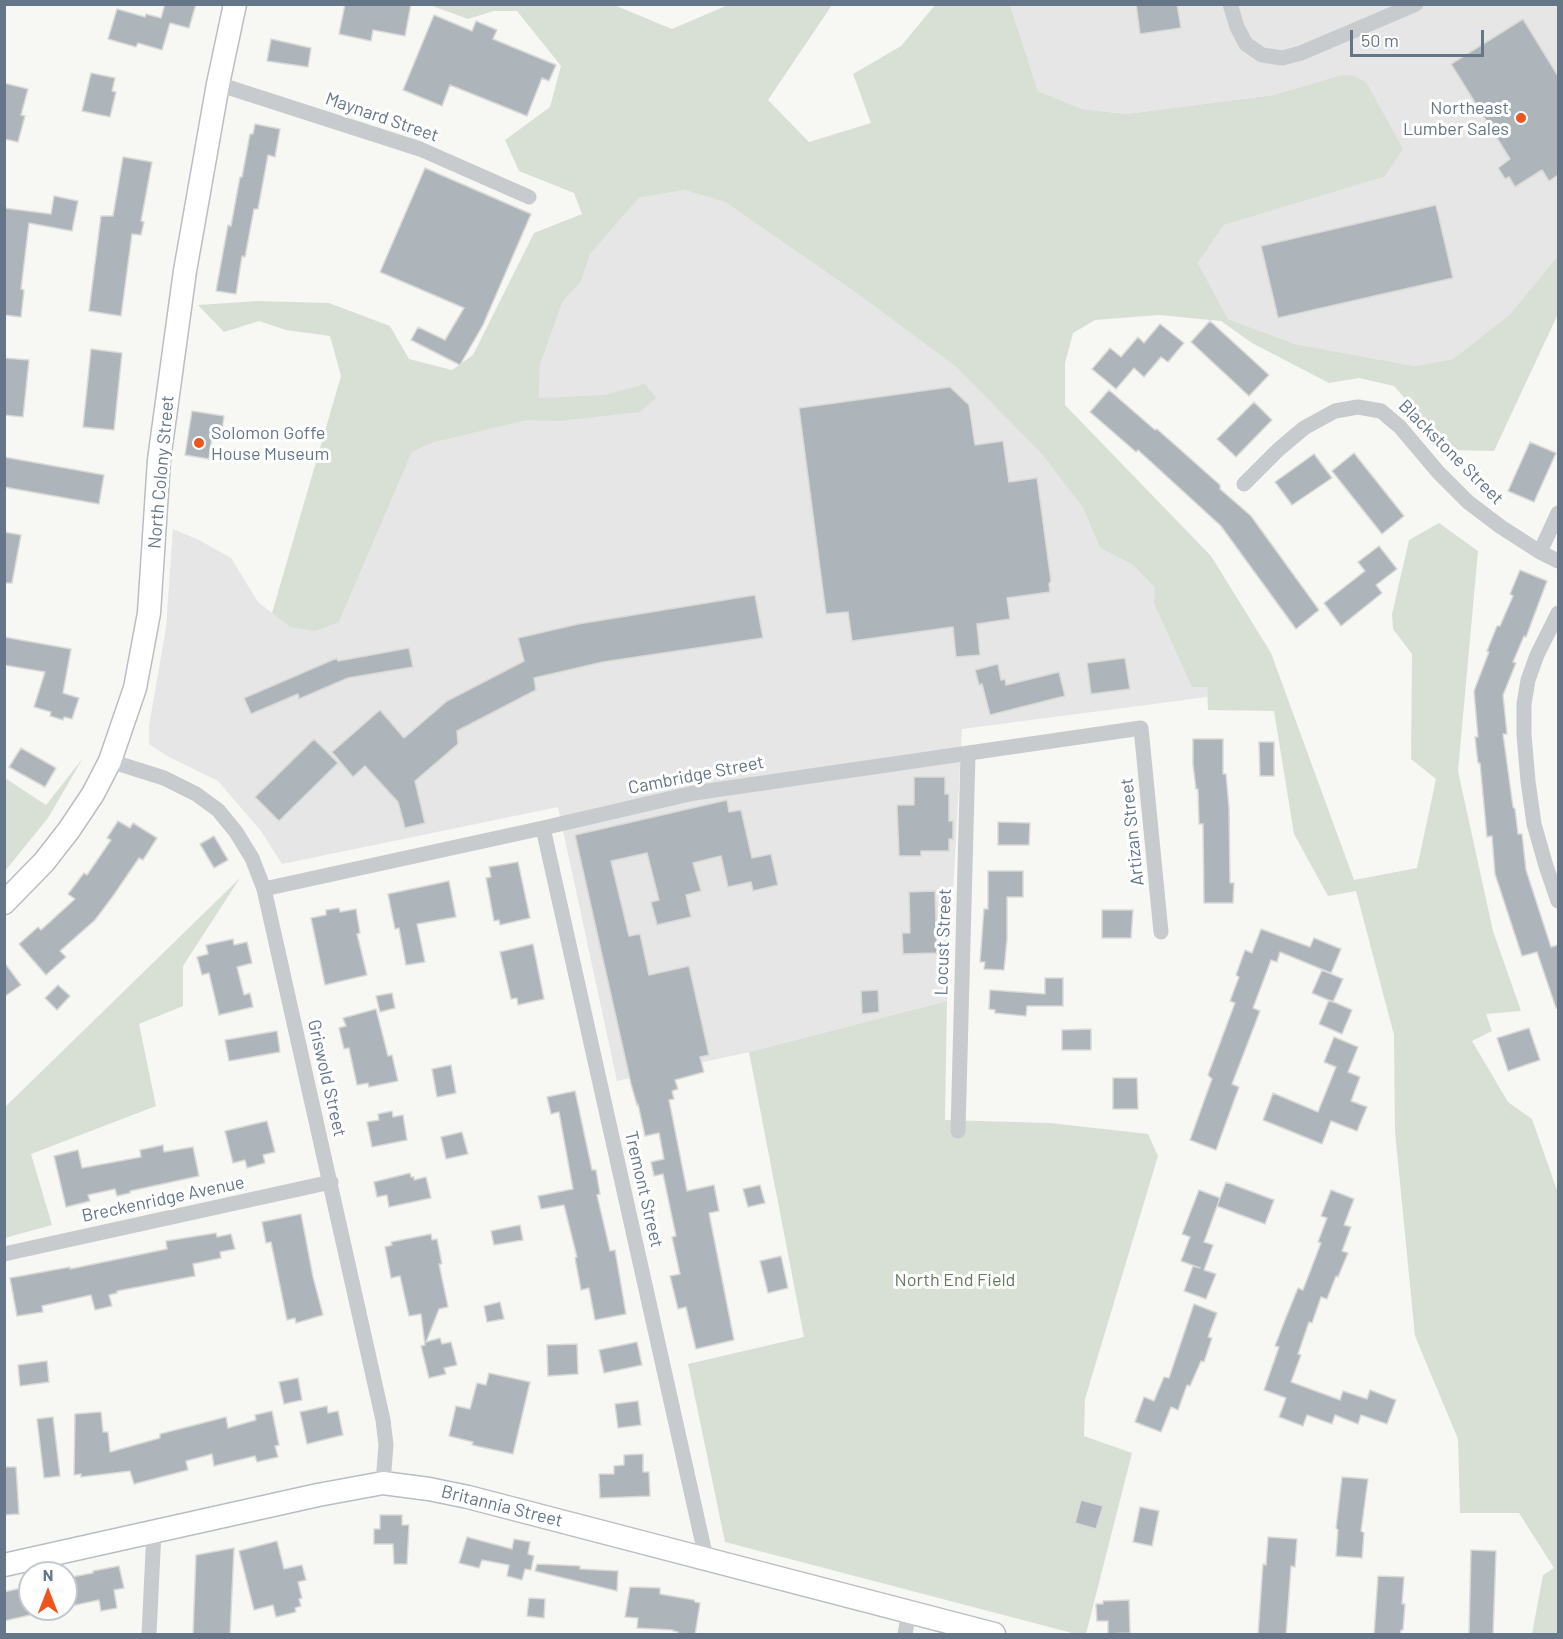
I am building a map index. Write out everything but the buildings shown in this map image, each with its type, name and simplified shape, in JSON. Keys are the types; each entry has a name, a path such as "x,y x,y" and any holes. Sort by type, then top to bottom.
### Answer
{"main road":[{"name":"North Colony Street","path":"4,903 44,862 93,794 110,761 135,688 149,613 159,460 166,398 192,224 235,4"},
{"name":"Britannia Street","path":"4,1565 318,1495 383,1483 468,1497 706,1558 907,1623 994,1635"}],"street":[{"path":"1230,4 1237,27 1246,44 1262,55 1282,58 1301,53 1416,4"},
{"name":"Maynard Street","path":"218,84 420,149 529,197"},
{"name":"Blackstone Street","path":"1244,484 1304,428 1335,411 1358,407 1381,411 1400,427 1438,472 1468,502 1501,527 1558,561"},
{"path":"1540,552 1558,513"},
{"path":"1558,613 1537,655 1528,680 1524,704 1524,735 1534,824 1558,901"},
{"name":"Cambridge Street","path":"264,889 694,793 1141,728"},
{"name":"Artizan Street","path":"1141,728 1161,932"},
{"name":"Locust Street","path":"958,1131 968,754"},
{"name":"Griswold Street","path":"110,761 164,778 196,794 218,810 236,832 252,858 264,889 383,1420 387,1445 383,1483"},
{"name":"Tremont Street","path":"543,828 706,1558"},
{"name":"Breckenridge Avenue","path":"4,1254 331,1182"},
{"path":"149,1635 154,1531"}],"shaded area":[{"path":"1010,5 1558,5 1558,256 1509,315 1453,359 1414,366 1295,344 1228,319 1198,263 1224,225 1384,177 1341,75 1273,95 1126,114 1082,109 1038,91"},
{"path":"684,190 725,202 862,297 956,367 1041,453 1083,508 1100,548 1133,565 1155,588 1192,687 1207,686 1207,697 962,729 947,1001 749,1052 617,1081 558,807 282,864 261,831 218,781 167,756 149,744 149,726 166,628 173,529 231,558 258,602 290,627 339,622 412,452 539,399 540,365 563,301 581,282 590,254 639,198"}],"green space":[{"path":"427,4 614,5 672,29 728,5 832,5 768,100 809,142 871,123 853,74 901,46 935,5 1010,5 1038,91 1082,109 1126,114 1273,95 1341,75 1354,76 1366,82 1403,149 1384,177 1224,225 1198,263 1228,319 1295,344 1414,366 1453,359 1509,315 1558,256 1558,314 1494,451 1450,450 1394,386 1359,378 1329,383 1252,343 1221,321 1159,315 1095,320 1073,333 1065,363 1065,405 1211,556 1271,653 1354,880 1417,868 1436,779 1411,759 1412,654 1393,629 1392,614 1409,540 1439,523 1478,551 1458,771 1493,931 1521,1011 1486,1014 1492,1031 1472,1041 1508,1102 1532,1119 1558,1193 1558,1634 1532,1634 1543,1575 1554,1568 1519,1513 1460,1513 1458,1439 1415,1336 1395,1132 1394,1035 1356,891 1328,896 1294,834 1274,711 1208,710 1207,687 1192,687 1154,603 1155,588 1133,565 1100,548 1083,508 1041,453 956,367 862,297 725,202 684,190 639,198 590,254 581,282 563,301 540,365 539,398 605,395 645,384 656,398 640,412 559,421 526,420 435,442 412,452 339,622 315,631 290,627 272,613 341,376 330,336 286,330 259,321 224,332 198,305 257,301 329,303 390,326 409,359 452,370 473,355 534,233 582,214 574,193 519,171 505,140 550,107 561,66 517,11 494,11 468,19"},
{"path":"83,758 48,818 5,871 5,778 46,805"},
{"path":"240,878 183,966 183,1006 139,1024 156,1106 31,1154 52,1225 5,1238 5,1107"},
{"name":"North End Field","path":"947,1001 945,1120 1050,1123 1148,1134 1158,1156 1085,1399 1084,1436 1132,1453 1086,1634 1076,1634 725,1542 688,1364 804,1337 749,1052"}],"place":[{"name":"Northeast Lumber Sales","path":"1521,118"},
{"name":"Solomon Goffe House Museum","path":"199,443"}]}
